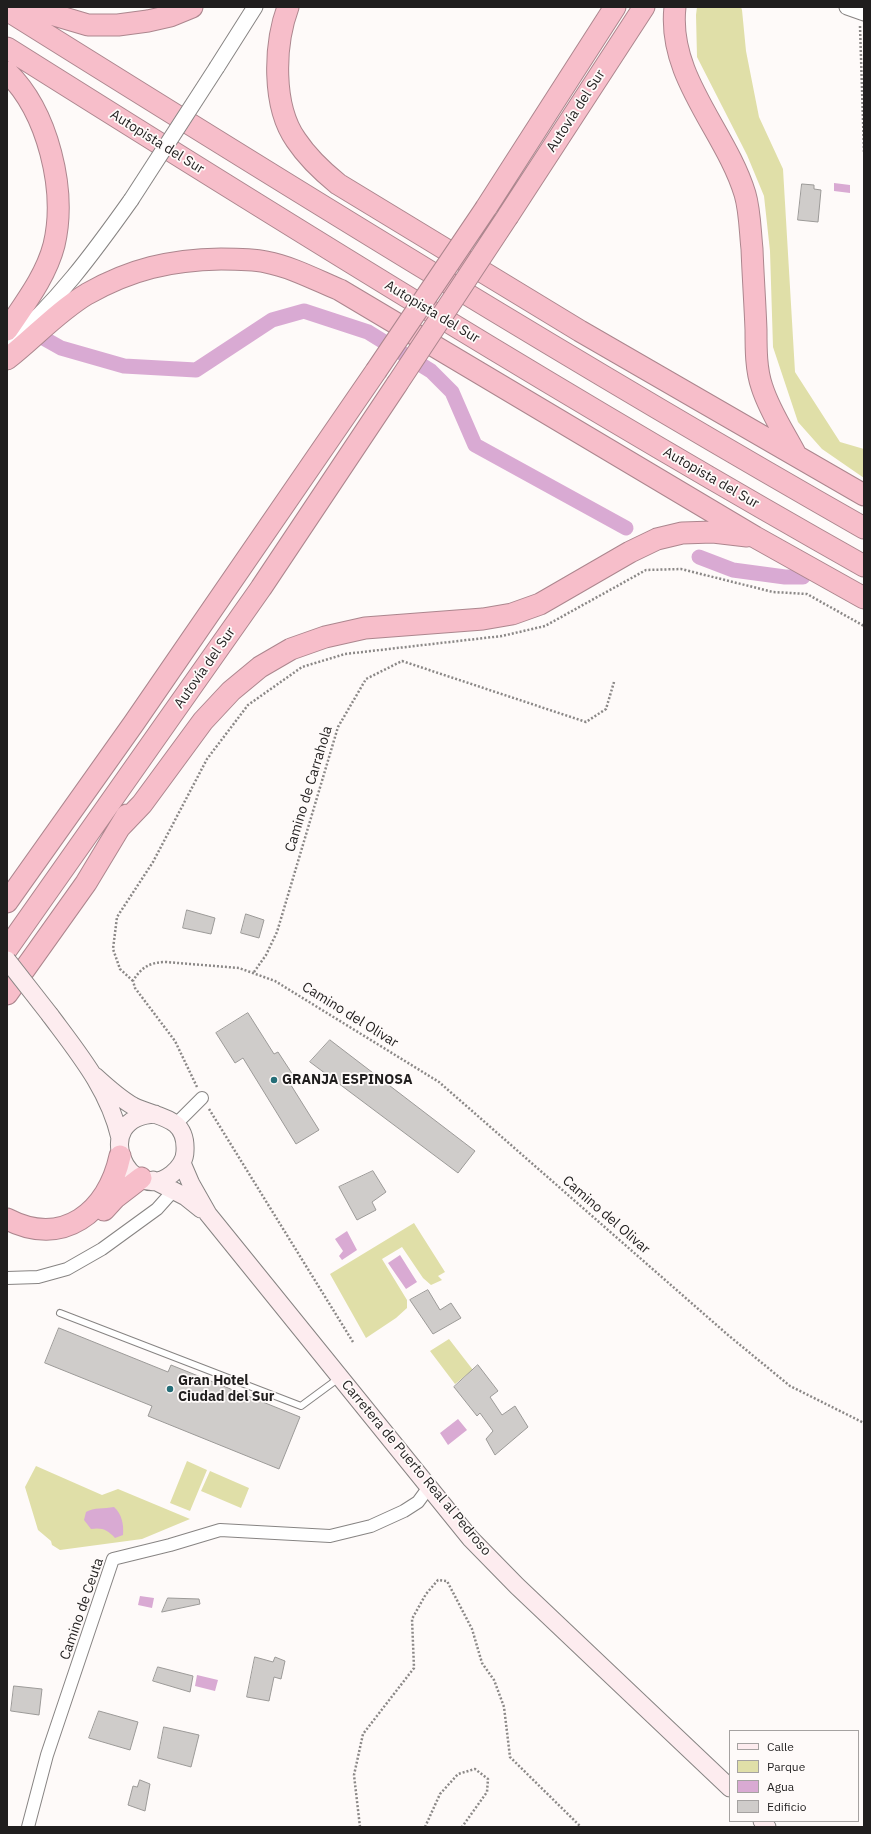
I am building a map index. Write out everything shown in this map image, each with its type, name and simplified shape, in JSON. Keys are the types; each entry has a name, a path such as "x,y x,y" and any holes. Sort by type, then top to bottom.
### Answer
{"highway":[{"path":"27,7 88,25 118,25 156,20 192,7"},
{"path":"288,7 280,41 278,81 284,113 295,139 314,164 338,184 580,331 864,495"},
{"name":"Autovía del Sur","path":"7,902 143,710 376,371 486,208 615,7"},
{"name":"Autovía del Sur","path":"7,949 261,588 508,216 644,7"},
{"path":"675,7 675,40 684,70 731,160 745,195 750,231 756,352 762,386 776,422 797,457"},
{"path":"7,10 320,206 503,317 864,528"},
{"name":"Autopista del Sur","path":"7,48 294,228 525,368 864,566"},
{"path":"7,72 32,106 46,135 55,170 59,210 54,245 43,274 26,303 7,330"},
{"path":"7,359 55,318 87,295 152,266 190,260 231,259 266,262 303,274 340,290 755,537 864,598"},
{"path":"120,827 142,804 203,721 231,691 260,666 291,649 325,637 364,628 483,619 512,614 540,604 630,552 657,539 682,533 713,532 755,537"},
{"path":"7,994 86,883 146,780 224,660 261,588"},
{"path":"7,1219 24,1226 49,1230 63,1228 76,1222 89,1213 103,1197 114,1176 120,1147"},
{"path":"7,1231 49,1237 67,1234 81,1228 94,1219 115,1198 147,1179"}],"main road":[{"path":"7,960 95,1076 115,1095 135,1107 170,1119 176,1124 182,1133 185,1143 185,1153 182,1163 170,1176 147,1179"},
{"path":"95,1076 116,1120 120,1147 128,1169 147,1179 174,1190 208,1214"},
{"path":"120,1147 124,1130 136,1119 146,1115 155,1114"},
{"path":"182,1163 191,1184 208,1214"},
{"name":"Carretera de Puerto Real al Pedroso","path":"208,1214 470,1538 517,1586 729,1787"}],"street":[{"path":"7,345 43,311 102,240 131,200 255,7"},
{"path":"176,1124 202,1098"},
{"path":"7,1278 38,1277 67,1269 102,1249 157,1209 174,1190"},
{"name":"Camino de Ceuta","path":"28,1827 48,1755 113,1559 170,1545 220,1530 330,1536 371,1526 404,1511 418,1502 429,1487"}],"lane":[{"path":"60,1313 302,1406 340,1377"}],"path":[{"path":"857,10 864,152"},
{"path":"353,1342 202,1098 175,1041 135,988 133,981 120,969 114,949 117,917 152,862 208,759 248,705 302,667 345,654 502,636 545,626 646,570 680,569 773,592 807,594 864,626"},
{"name":"Camino de Carrahola","path":"254,972 266,955 277,932 338,727 366,679 402,661 586,722 606,709 614,682"},
{"name":"Camino del Olivar","path":"133,981 137,973 154,962 239,968 254,972 275,981 439,1082 728,1335 790,1386 864,1423"},
{"path":"360,1827 354,1775 363,1734 414,1668 412,1619 426,1594 438,1580 447,1582 450,1587 472,1629 482,1663 494,1680 504,1707 510,1757 581,1827"},
{"path":"425,1827 440,1794 458,1774 475,1769 488,1779 487,1792 462,1827"}],"green space":[{"path":"697,7 741,7 746,51 759,117 783,169 795,372 840,442 864,449 864,478 822,449 798,422 773,347 770,251 764,196 747,155 697,57"},
{"path":"414,1223 445,1272 438,1276 442,1280 431,1285 423,1278 402,1247 382,1259 407,1300 407,1308 396,1318 366,1338 330,1274"},
{"path":"449,1339 473,1370 455,1384 430,1351"},
{"path":"187,1461 207,1470 190,1511 170,1503"},
{"path":"36,1466 102,1495 118,1489 190,1519 142,1539 60,1550 52,1545 51,1541 38,1530 25,1487"},
{"path":"210,1471 249,1488 241,1508 201,1491"}],"water":[{"path":"834,183 850,185 850,193 834,191"},
{"path":"347,1231 357,1250 342,1260 339,1256 343,1251 335,1239"},
{"path":"400,1255 417,1282 406,1289 388,1263"},
{"path":"458,1419 467,1430 448,1445 440,1433"},
{"path":"114,1507 122,1520 123,1535 115,1538 104,1530 98,1528 91,1529 84,1520 86,1512 89,1510"},
{"path":"140,1596 154,1598 152,1608 138,1605"},
{"path":"197,1675 218,1680 215,1691 195,1686"}],"building":[{"path":"802,184 814,185 814,189 821,190 818,222 798,220"},
{"path":"187,910 215,918 211,934 183,928"},
{"path":"246,914 264,920 259,938 241,933"},
{"name":"GRANJA ESPINOSA","path":"248,1013 274,1054 278,1052 295,1078 289,1082 319,1130 296,1144 243,1058 235,1063 216,1033"},
{"path":"330,1040 475,1151 458,1173 310,1062"},
{"path":"373,1171 386,1192 372,1202 376,1210 357,1220 339,1187"},
{"path":"428,1290 440,1310 451,1303 461,1318 433,1334 410,1300"},
{"name":"Gran Hotel Ciudad del Sur","path":"59,1328 168,1372 171,1365 300,1417 279,1469 148,1416 152,1406 45,1363"},
{"path":"478,1365 498,1391 490,1397 502,1415 515,1406 528,1427 495,1455 486,1439 493,1431 480,1413 477,1416 454,1387"},
{"path":"168,1598 199,1599 200,1604 162,1612"},
{"path":"255,1657 273,1662 275,1657 285,1661 281,1679 274,1677 269,1701 247,1697"},
{"path":"158,1667 193,1676 190,1692 153,1681"},
{"path":"14,1686 42,1689 39,1715 11,1711"},
{"path":"99,1711 138,1722 130,1750 89,1738"},
{"path":"164,1727 199,1735 191,1767 158,1758"},
{"path":"140,1780 150,1784 145,1811 128,1805 133,1786 137,1787"}],"waterway":[{"path":"45,339 61,348 124,366 196,370 272,320 304,311 368,332 431,371 452,392 475,445 626,528"},
{"path":"699,557 733,570 785,577 803,577"}],"place":[{"name":"GRANJA ESPINOSA","path":"274,1080"},
{"name":"Gran Hotel Ciudad del Sur","path":"170,1389"}]}
